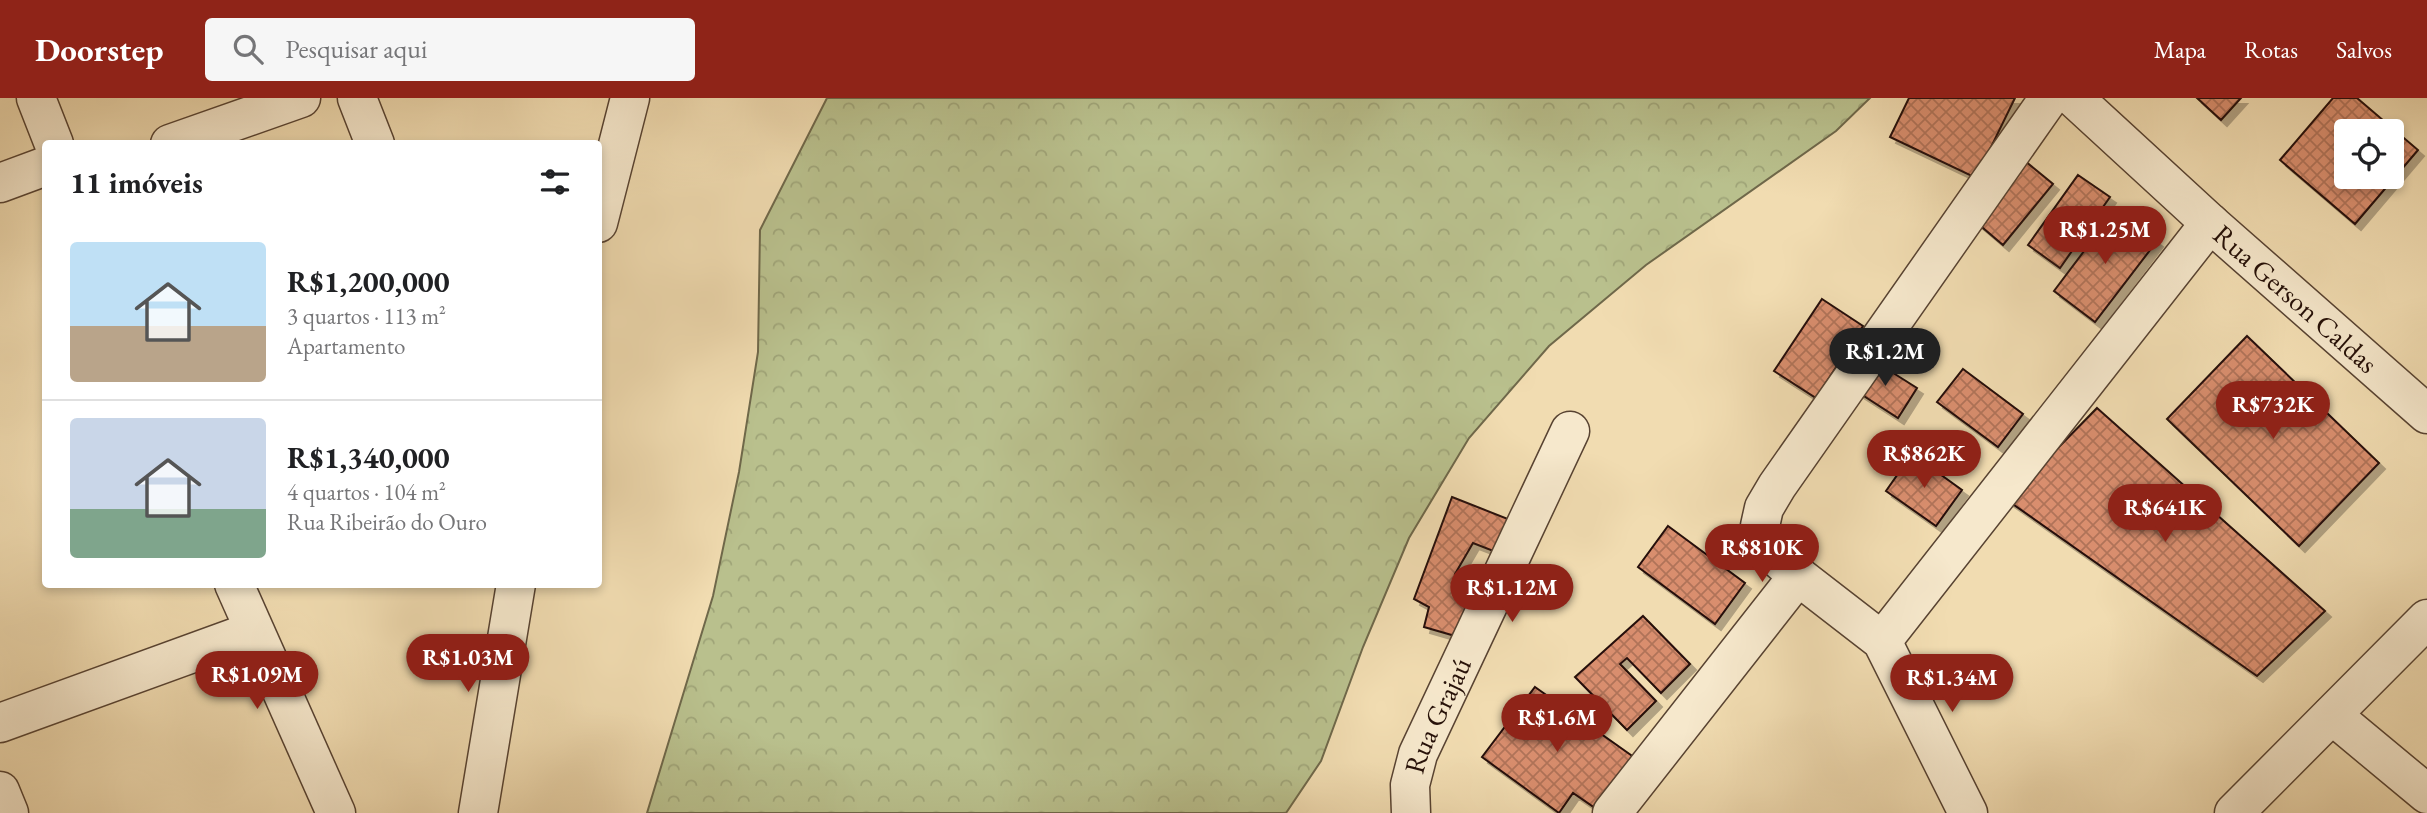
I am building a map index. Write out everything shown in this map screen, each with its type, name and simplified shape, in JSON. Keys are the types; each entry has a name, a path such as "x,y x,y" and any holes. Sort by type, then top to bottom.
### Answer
{"street":[{"path":"36,98 52,140"},
{"path":"181,140 301,98"},
{"path":"357,98 373,140"},
{"path":"602,207 630,98"},
{"path":"1968,813 1882,641 1765,547 1760,526 1764,508 1777,486 2049,98"},
{"name":"Rua Gerson Caldas","path":"2074,98 2210,223 2427,414"},
{"path":"0,183 42,167"},
{"path":"1882,641 2210,223"},
{"name":"Rua Grajaú","path":"1411,813 1410,785 1418,754 1570,431"},
{"path":"1612,813 1798,576"},
{"path":"236,588 336,813"},
{"path":"478,813 515,588"},
{"path":"2234,813 2427,619"},
{"path":"0,723 254,631"},
{"path":"2332,715 2427,794"},
{"path":"0,791 9,813"}],"green space":[{"path":"827,98 1870,98 1836,131 1646,265 1549,346 1469,438 1409,538 1363,647 1321,761 1286,813 647,813 713,596 739,472 758,352 760,230"}],"building":[{"path":"1909,98 2015,98 1976,178 1890,137"},
{"path":"2197,98 2241,98 2221,120"},
{"path":"2333,98 2357,98 2382,119 2334,119 2334,189 2385,189 2355,224 2280,160"},
{"path":"2404,138 2418,150 2404,166"},
{"path":"2025,161 2053,184 2003,245 1976,222"},
{"path":"2078,175 2110,197 2060,268 2028,245"},
{"path":"2115,210 2157,241 2095,322 2054,291"},
{"path":"1822,299 1863,326 1816,398 1774,371"},
{"path":"2247,336 2379,463 2299,546 2167,419"},
{"path":"1871,359 1917,388 1898,418 1853,389"},
{"path":"1963,369 2023,414 1998,447 1937,402"},
{"path":"2097,408 2325,611 2257,676 2007,500"},
{"path":"1912,454 1962,490 1936,526 1886,491"},
{"path":"1452,497 1513,521 1501,554 1473,543 1455,574 1484,587 1462,638 1424,627 1429,607 1414,599"},
{"path":"1668,526 1745,583 1715,624 1638,567"},
{"path":"1643,616 1690,664 1661,693 1627,658 1620,664 1656,701 1627,730 1575,677"},
{"path":"1535,687 1635,758 1598,810 1573,793 1559,813 1482,757"}]}
